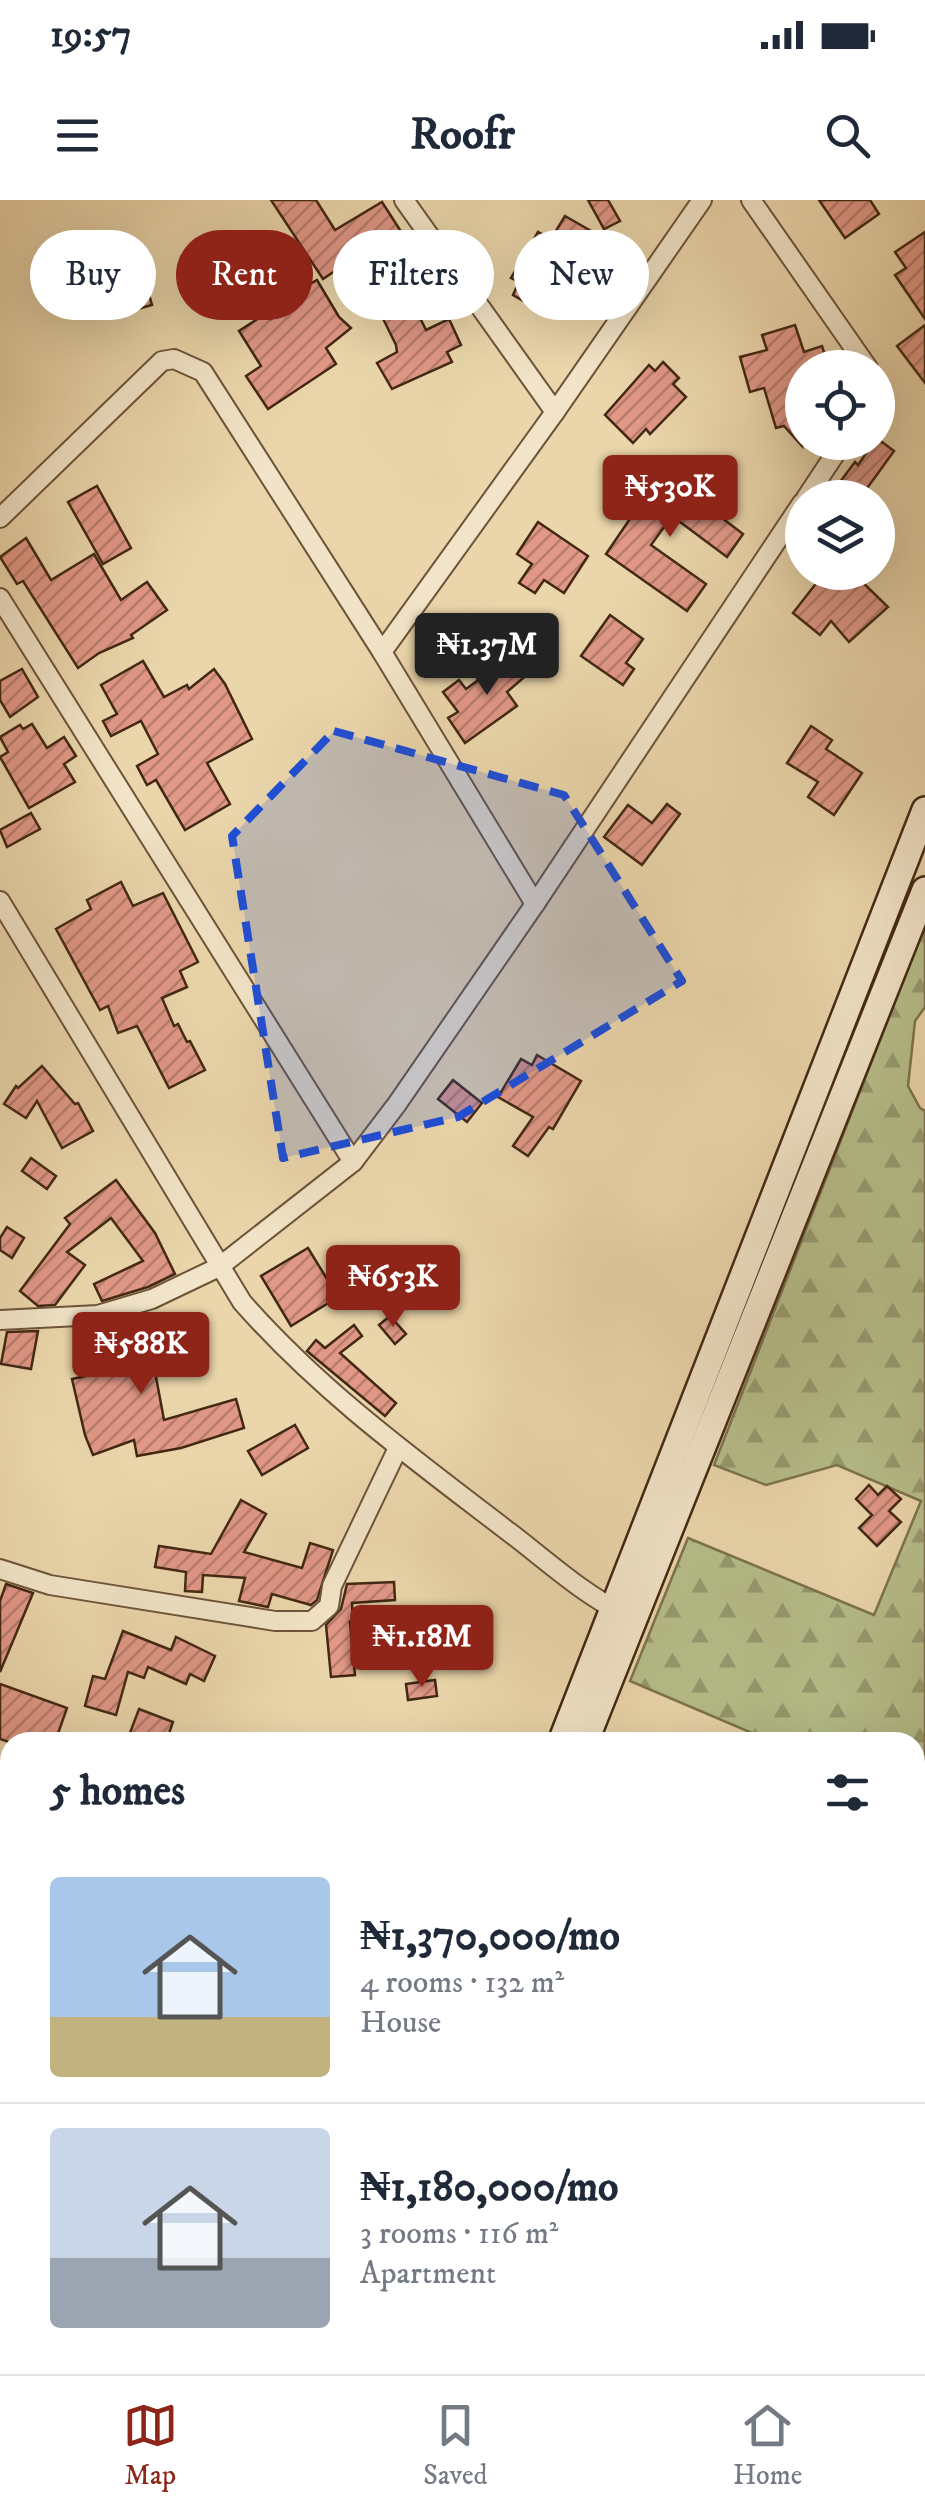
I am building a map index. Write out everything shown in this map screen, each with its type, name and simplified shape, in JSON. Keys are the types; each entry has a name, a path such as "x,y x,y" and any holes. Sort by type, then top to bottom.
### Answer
{"main road":[{"path":"588,1732 624,1614 925,810"},
{"path":"567,1732 624,1614 925,890"}],"street":[{"path":"404,200 555,412"},
{"path":"382,652 702,200"},
{"path":"751,200 855,350"},
{"path":"0,518 162,362 174,359 202,372 382,652 535,904"},
{"path":"0,1320 98,1315 152,1299 219,1267 353,1162 535,904 785,529"},
{"path":"0,598 353,1162"},
{"path":"0,901 242,1302 286,1352 343,1404 624,1614"},
{"path":"0,1569 50,1585 275,1620 312,1621 329,1606 332,1586 398,1448"}],"highlighted area":[{"path":"334,731 564,795 682,981 458,1117 283,1158 232,836"}],"green space":[{"path":"925,925 925,1007 915,1021 908,1086 925,1111 925,1732 750,1732 630,1681 688,1538 874,1615 921,1501 837,1465 766,1485 714,1465"}],"building":[{"path":"271,200 316,200 335,230 333,272 323,279 313,264 313,230 291,230"},
{"path":"588,200 608,200 620,221 604,229"},
{"path":"819,200 870,200 879,214 845,238"},
{"path":"382,202 400,230 335,230"},
{"path":"565,216 589,230 556,230"},
{"path":"925,232 925,319 895,275 906,268 895,252"},
{"path":"317,280 333,307 333,320 342,320 351,328 326,348 336,364 268,409 246,376 261,366 239,331 256,320 313,320 313,282"},
{"path":"384,320 421,320 426,330 449,320 461,345 447,352 452,362 392,389 377,363 397,352"},
{"path":"795,325 803,350 785,350 785,427 776,428 764,388 750,392 740,357 767,350 762,335"},
{"path":"925,325 925,383 897,346"},
{"path":"663,362 679,378 673,384 686,397 650,434 646,429 633,443 605,415 649,365 655,371"},
{"path":"861,460 887,460 873,480 842,480 855,462 858,465"},
{"path":"662,472 743,534 727,557 672,516 651,545 706,584 687,611 606,554"},
{"path":"97,486 131,548 103,564 68,502"},
{"path":"538,522 588,556 564,593 544,580 535,593 519,583 532,564 517,554"},
{"path":"26,538 51,580 94,554 121,600 147,582 167,610 131,635 133,638 99,653 78,668 23,581 17,584 0,557"},
{"path":"811,590 871,590 888,607 849,642 831,621 820,635 793,613"},
{"path":"610,615 643,639 626,663 634,669 623,685 581,656"},
{"path":"456,616 467,625 454,644 442,635"},
{"path":"524,650 537,666 507,692 517,706 465,743 448,718 458,712 443,692 459,680 466,689 492,670 495,675"},
{"path":"143,661 164,697 187,685 189,689 214,669 252,739 207,763 230,804 185,830 156,780 147,785 137,766 158,754 141,721 111,736 103,721 117,714 101,685"},
{"path":"22,669 38,697 10,717 0,700 0,681"},
{"path":"32,724 47,748 64,737 76,756 64,764 75,782 29,808 0,757 8,752 0,737 20,725 23,729"},
{"path":"811,726 832,740 826,749 862,773 834,815 808,797 818,782 787,763"},
{"path":"667,804 680,814 642,865 604,837 628,805 652,823"},
{"path":"31,813 40,829 7,847 0,830"},
{"path":"121,882 133,906 163,893 198,962 180,971 187,987 162,998 174,1026 178,1024 187,1042 190,1041 205,1070 169,1088 137,1026 118,1033 108,1006 100,1010 56,929 91,909 87,900"},
{"path":"537,1055 581,1081 553,1129 549,1127 528,1156 513,1146 533,1117 498,1097 521,1059 532,1065"},
{"path":"42,1066 78,1103 93,1131 62,1148 37,1101 26,1118 4,1104 16,1086"},
{"path":"453,1080 482,1103 467,1122 438,1099"},
{"path":"31,1158 56,1176 47,1189 22,1171"},
{"path":"116,1180 155,1233 175,1274 102,1301 94,1284 143,1261 111,1218 67,1252 85,1265 55,1305 38,1306 20,1291 70,1224 65,1218"},
{"path":"7,1227 24,1238 12,1258 0,1250 0,1238"},
{"path":"308,1248 338,1297 291,1326 261,1276"},
{"path":"157,1314 170,1361 154,1366 164,1420 236,1399 244,1428 181,1448 137,1456 134,1440 93,1455 72,1379 109,1371 94,1338 114,1326"},
{"path":"390,1316 406,1334 395,1344 379,1325"},
{"path":"354,1325 362,1336 340,1353 396,1403 385,1416 307,1351 316,1340 325,1348"},
{"path":"38,1331 31,1369 1,1364 7,1332"},
{"path":"295,1425 308,1448 262,1475 248,1451"},
{"path":"869,1485 878,1495 887,1486 901,1499 889,1511 901,1522 877,1546 859,1528 872,1515 856,1499"},
{"path":"241,1500 266,1514 244,1552 302,1568 310,1543 333,1550 317,1600 311,1605 272,1594 268,1607 239,1601 245,1578 203,1575 202,1592 185,1591 186,1572 155,1567 159,1546 211,1554"},
{"path":"394,1582 395,1600 352,1603 355,1675 331,1677 326,1625 341,1609 347,1584"},
{"path":"6,1584 33,1593 0,1672 0,1601"},
{"path":"123,1631 171,1650 176,1637 215,1656 204,1681 190,1674 186,1684 148,1667 144,1678 128,1672 116,1715 85,1706 93,1676 105,1679"},
{"path":"435,1680 437,1696 408,1700 406,1684"},
{"path":"0,1684 67,1708 59,1732 0,1732"},
{"path":"139,1709 173,1722 170,1732 130,1732"}]}
